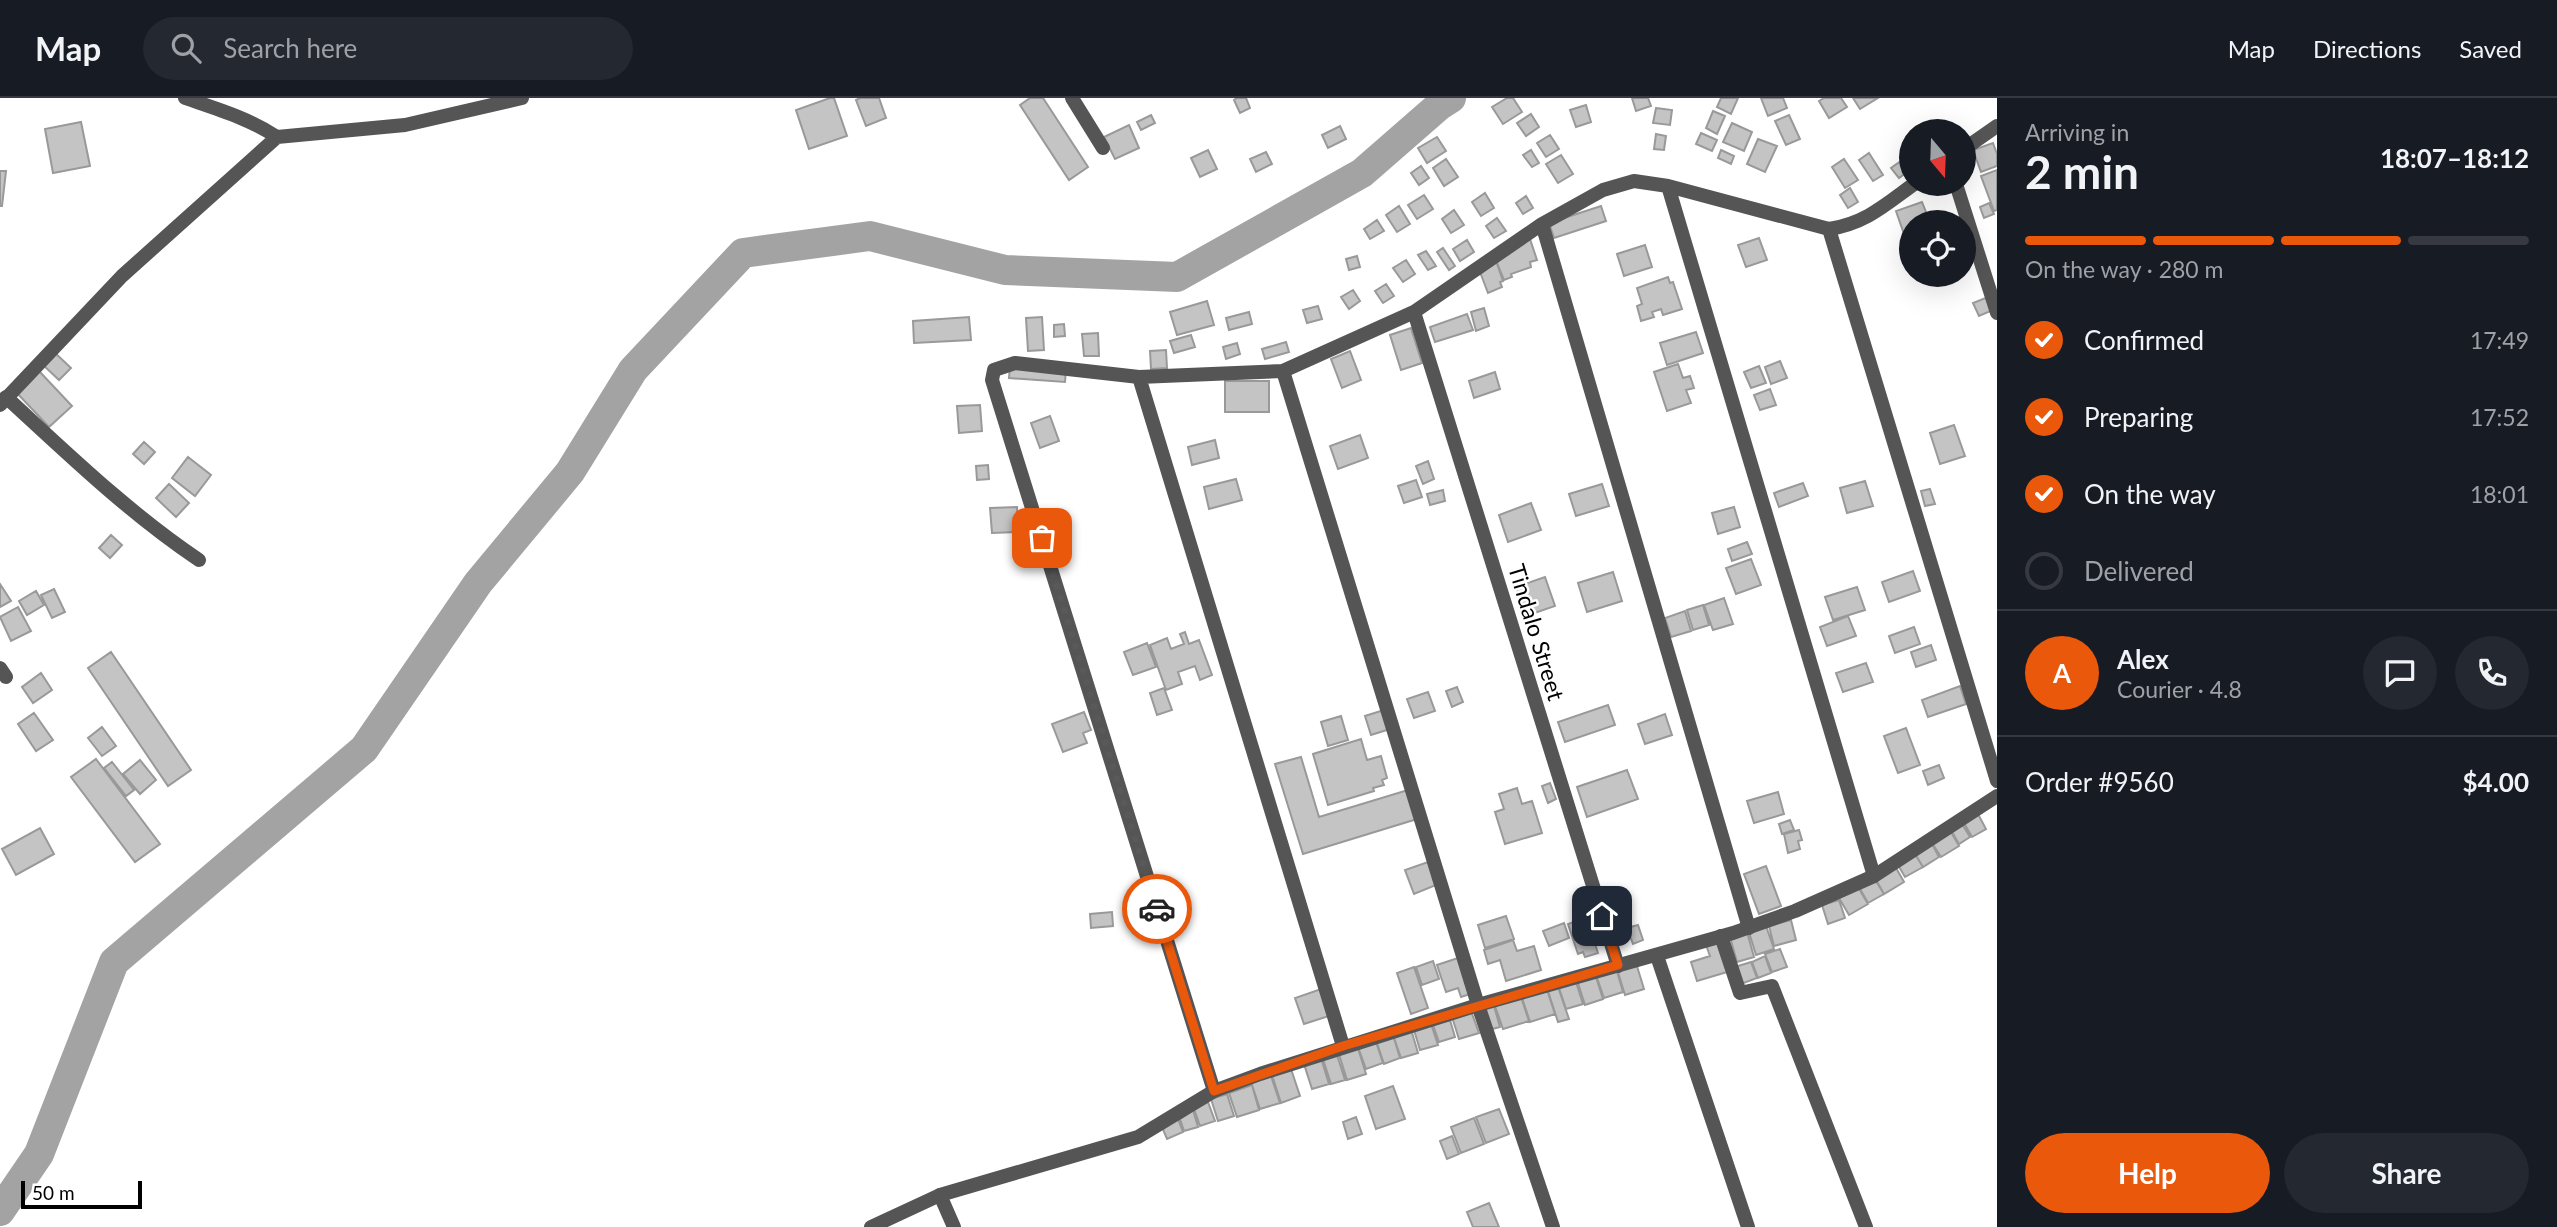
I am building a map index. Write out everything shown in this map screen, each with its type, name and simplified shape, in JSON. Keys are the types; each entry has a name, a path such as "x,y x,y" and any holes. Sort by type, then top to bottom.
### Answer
{"street":[{"path":"185,98 237,115 277,137 405,125 522,98"},
{"path":"1072,98 1103,148"},
{"path":"1976,141 1997,126"},
{"path":"199,560 162,535 3,401 122,276 277,137"},
{"path":"1214,1091 992,380 994,370 1015,363 1139,377 1283,371 1414,312 1542,224 1604,190 1634,181 1668,187 1829,229 1848,226 1868,218 1899,195"},
{"path":"1668,187 1874,876"},
{"path":"1960,196 1997,313"},
{"path":"1542,224 1749,928"},
{"path":"1829,229 1997,781"},
{"name":"Tindalo Street","path":"1414,312 1618,965"},
{"path":"1283,371 1478,1005 1553,1227"},
{"path":"1139,377 1343,1046"},
{"path":"871,1227 940,1195 1138,1137 1214,1091 1343,1046 1749,928 1874,876 1997,796"},
{"path":"1721,936 1740,993 1772,985 1866,1227"},
{"path":"1657,956 1748,1227"},
{"path":"940,1195 954,1227"}],"building":[{"path":"834,98 847,136 809,149 796,110"},
{"path":"879,98 886,118 866,126 856,100"},
{"path":"1030,98 1043,98 1088,167 1069,180 1020,105"},
{"path":"1246,98 1250,108 1240,113 1234,100"},
{"path":"1507,98 1513,98 1522,112 1503,124 1492,107"},
{"path":"1632,98 1648,98 1651,106 1636,111"},
{"path":"1721,98 1738,98 1731,114 1717,107"},
{"path":"1761,98 1783,98 1787,108 1768,116"},
{"path":"1824,98 1841,98 1847,107 1829,118 1819,101"},
{"path":"1853,98 1878,98 1860,109"},
{"path":"1586,105 1591,122 1576,127 1570,110"},
{"path":"1656,108 1672,110 1670,125 1653,123"},
{"path":"1713,111 1725,116 1717,134 1706,128"},
{"path":"1531,114 1539,127 1526,136 1517,123"},
{"path":"1151,115 1155,123 1141,130 1137,122"},
{"path":"1789,115 1800,139 1786,145 1775,121"},
{"path":"81,122 90,166 53,173 45,129"},
{"path":"1732,123 1752,132 1744,151 1723,142"},
{"path":"1129,125 1139,148 1115,159 1104,137"},
{"path":"1340,126 1346,139 1328,148 1322,135"},
{"path":"1701,133 1717,140 1712,151 1696,144"},
{"path":"1656,134 1666,136 1664,150 1654,149"},
{"path":"1550,135 1559,149 1546,157 1537,143"},
{"path":"1437,137 1446,151 1427,163 1418,148"},
{"path":"1758,139 1777,146 1765,172 1747,164"},
{"path":"1993,143 1997,166 1981,172 1976,149"},
{"path":"1208,150 1217,169 1200,177 1191,158"},
{"path":"1531,150 1539,163 1532,167 1523,155"},
{"path":"1721,150 1734,156 1731,164 1718,158"},
{"path":"1266,152 1272,164 1256,172 1250,159"},
{"path":"1869,153 1883,175 1873,181 1859,160"},
{"path":"1561,155 1573,174 1558,183 1546,164"},
{"path":"1446,159 1458,177 1444,186 1433,168"},
{"path":"1844,159 1858,180 1845,188 1832,167"},
{"path":"1899,162 1899,178 1891,168"},
{"path":"1421,166 1429,178 1419,185 1411,173"},
{"path":"1997,170 1997,210 1994,211 1981,176"},
{"path":"0,171 6,171 2,206 0,206"},
{"path":"1850,188 1858,202 1848,208 1840,195"},
{"path":"1485,193 1494,208 1481,216 1472,202"},
{"path":"1424,195 1433,209 1417,219 1408,205"},
{"path":"1526,196 1533,208 1523,214 1516,203"},
{"path":"1922,202 1925,210 1899,210 1899,220 1896,211"},
{"path":"1989,203 1994,214 1984,218 1980,207"},
{"path":"1399,206 1410,224 1397,232 1386,215"},
{"path":"1601,206 1606,221 1554,238 1549,223"},
{"path":"1454,210 1464,225 1451,233 1442,219"},
{"path":"1497,218 1506,231 1494,238 1486,226"},
{"path":"1377,220 1384,231 1370,239 1364,229"},
{"path":"1759,238 1767,260 1746,267 1738,245"},
{"path":"1530,239 1537,260 1530,262 1531,267 1511,274 1512,277 1504,280 1496,260"},
{"path":"1467,240 1474,252 1460,261 1453,249"},
{"path":"1645,245 1652,267 1624,276 1617,254"},
{"path":"1443,248 1455,266 1449,270 1437,252"},
{"path":"1426,251 1436,266 1428,270 1418,255"},
{"path":"1357,256 1360,267 1349,270 1346,259"},
{"path":"1406,260 1415,274 1403,282 1393,268"},
{"path":"1496,261 1503,281 1500,282 1502,287 1488,293 1480,272"},
{"path":"1668,277 1670,283 1673,282 1682,309 1663,315 1661,309 1652,312 1654,317 1641,321 1637,306 1642,304 1637,288"},
{"path":"1386,284 1394,296 1383,303 1375,291"},
{"path":"1353,290 1360,301 1349,309 1341,297"},
{"path":"1988,297 1993,310 1979,316 1973,303"},
{"path":"1207,301 1214,325 1177,335 1170,312"},
{"path":"1318,306 1322,319 1307,323 1303,310"},
{"path":"1484,308 1489,326 1476,331 1471,312"},
{"path":"1249,312 1252,324 1229,330 1226,318"},
{"path":"1467,314 1473,330 1435,342 1430,327"},
{"path":"969,317 971,340 914,343 913,321"},
{"path":"1042,317 1044,350 1028,351 1026,318"},
{"path":"1064,324 1065,336 1054,337 1054,325"},
{"path":"1411,328 1422,363 1401,370 1390,335"},
{"path":"1696,332 1703,353 1667,365 1660,343"},
{"path":"1098,333 1099,356 1084,356 1082,334"},
{"path":"1191,335 1195,347 1174,353 1170,341"},
{"path":"1286,342 1289,352 1265,359 1262,349"},
{"path":"1237,343 1240,354 1226,359 1223,347"},
{"path":"1166,350 1167,368 1151,369 1150,351"},
{"path":"53,351 71,368 59,380 42,364"},
{"path":"1350,351 1361,380 1342,388 1331,359"},
{"path":"1780,361 1787,378 1771,384 1765,367"},
{"path":"1678,364 1683,378 1690,376 1694,388 1686,390 1691,403 1667,411 1654,372"},
{"path":"1010,365 1066,369 1065,382 1009,378"},
{"path":"1759,366 1766,383 1751,388 1744,372"},
{"path":"39,371 72,406 49,427 16,392"},
{"path":"1495,372 1500,389 1474,398 1469,381"},
{"path":"1225,381 1269,381 1269,412 1225,412"},
{"path":"1770,389 1776,405 1760,410 1754,395"},
{"path":"980,405 982,431 959,433 957,406"},
{"path":"1050,416 1059,441 1040,448 1031,423"},
{"path":"1954,425 1965,456 1940,464 1930,433"},
{"path":"1360,435 1368,458 1338,469 1330,446"},
{"path":"1215,440 1219,458 1192,465 1188,447"},
{"path":"144,442 155,452 144,464 133,454"},
{"path":"188,457 211,475 195,496 172,478"},
{"path":"1428,461 1434,479 1423,484 1416,466"},
{"path":"988,465 989,479 977,480 976,466"},
{"path":"1236,479 1242,500 1209,509 1204,487"},
{"path":"1416,480 1422,497 1404,503 1398,486"},
{"path":"1865,481 1873,506 1847,513 1840,488"},
{"path":"1803,483 1808,496 1779,507 1774,493"},
{"path":"169,484 189,503 176,517 156,498"},
{"path":"1602,484 1609,506 1576,516 1569,494"},
{"path":"1930,489 1935,504 1925,506 1921,491"},
{"path":"1443,490 1445,501 1430,505 1427,494"},
{"path":"1531,503 1541,530 1508,542 1499,515"},
{"path":"1017,507 1018,532 992,533 990,508"},
{"path":"1734,507 1740,527 1718,534 1712,513"},
{"path":"111,535 122,545 110,558 99,548"},
{"path":"1747,542 1752,554 1732,561 1728,549"},
{"path":"1751,559 1761,585 1736,594 1726,568"},
{"path":"1913,571 1920,591 1889,602 1882,582"},
{"path":"1613,572 1622,601 1587,612 1578,583"},
{"path":"1545,577 1555,606 1526,616 1516,587"},
{"path":"0,584 11,601 0,607"},
{"path":"1857,587 1865,610 1833,620 1825,597"},
{"path":"54,589 65,612 52,618 41,595"},
{"path":"36,591 44,605 27,615 19,601"},
{"path":"1724,598 1733,624 1713,630 1704,605"},
{"path":"1703,605 1709,625 1693,630 1687,610"},
{"path":"18,607 31,631 11,641 0,617"},
{"path":"1685,611 1691,631 1671,637 1665,618"},
{"path":"1848,616 1856,636 1827,646 1820,627"},
{"path":"1914,627 1920,644 1895,653 1889,636"},
{"path":"1185,632 1189,644 1199,640 1212,675 1200,680 1195,666 1178,672 1182,684 1166,690 1150,645 1167,638 1171,649 1184,644 1180,634"},
{"path":"1147,643 1156,667 1133,675 1124,652"},
{"path":"1931,645 1936,660 1916,667 1911,652"},
{"path":"111,652 191,770 168,786 88,668"},
{"path":"1866,663 1873,682 1843,692 1836,673"},
{"path":"41,673 52,690 33,703 22,687"},
{"path":"1960,686 1966,704 1928,717 1922,700"},
{"path":"1457,687 1463,702 1452,707 1446,691"},
{"path":"1164,688 1172,710 1157,715 1150,693"},
{"path":"1428,692 1435,711 1414,718 1407,699"},
{"path":"1608,705 1615,725 1565,742 1558,722"},
{"path":"1384,710 1390,729 1371,735 1365,716"},
{"path":"1084,712 1091,730 1083,733 1087,743 1063,752 1052,724"},
{"path":"34,713 53,740 36,751 18,724"},
{"path":"1665,714 1672,735 1645,744 1638,724"},
{"path":"1341,716 1348,740 1328,746 1321,722"},
{"path":"102,727 116,746 102,756 88,738"},
{"path":"1906,728 1920,765 1898,773 1884,736"},
{"path":"1361,739 1367,760 1381,756 1387,778 1382,780 1384,785 1373,788 1374,791 1328,805 1313,754"},
{"path":"1301,757 1319,817 1408,790 1417,819 1303,854 1275,764"},
{"path":"96,759 160,844 135,862 71,777"},
{"path":"140,760 156,780 140,794 123,774"},
{"path":"112,762 134,790 126,796 104,768"},
{"path":"1939,765 1944,778 1928,785 1923,771"},
{"path":"1627,770 1638,799 1587,817 1577,787"},
{"path":"1550,783 1556,799 1548,803 1542,786"},
{"path":"1517,788 1522,804 1532,801 1542,833 1505,844 1495,812 1504,809 1499,794"},
{"path":"1778,792 1784,814 1754,823 1747,801"},
{"path":"1978,814 1986,829 1972,837 1964,823"},
{"path":"1790,820 1794,830 1782,834 1779,824"},
{"path":"1962,824 1970,837 1959,844 1951,830"},
{"path":"40,828 54,854 16,875 2,849"},
{"path":"1799,830 1802,840 1798,841 1800,849 1788,853 1784,834"},
{"path":"1951,832 1959,846 1941,857 1932,843"},
{"path":"1932,844 1939,857 1923,867 1915,854"},
{"path":"1915,854 1923,867 1905,877 1898,865"},
{"path":"1428,862 1436,885 1414,894 1405,870"},
{"path":"1766,866 1781,906 1759,914 1744,874"},
{"path":"1895,866 1904,882 1884,894 1875,878"},
{"path":"1874,878 1884,894 1868,903 1859,887"},
{"path":"1858,887 1868,904 1849,915 1839,898"},
{"path":"1839,900 1845,918 1828,924 1822,905"},
{"path":"1112,912 1113,926 1091,928 1090,914"},
{"path":"1506,916 1514,939 1485,948 1478,925"},
{"path":"1590,916 1595,931 1591,932 1598,953 1585,957 1583,952 1578,954 1568,924"},
{"path":"1791,920 1796,940 1774,946 1769,926"},
{"path":"1564,923 1569,938 1549,946 1543,931"},
{"path":"1638,925 1643,940 1633,944 1627,928"},
{"path":"1766,926 1774,949 1756,955 1749,932"},
{"path":"1747,932 1754,957 1737,962 1730,937"},
{"path":"1513,940 1517,951 1534,946 1541,970 1506,981 1500,960 1488,964 1484,950"},
{"path":"1717,942 1727,972 1697,981 1691,962 1710,956 1706,945"},
{"path":"1780,949 1787,967 1772,972 1765,954"},
{"path":"1765,956 1771,973 1758,978 1752,962"},
{"path":"1458,958 1470,994 1461,997 1458,988 1446,992 1437,965"},
{"path":"1433,961 1439,979 1422,985 1416,967"},
{"path":"1751,962 1757,978 1741,984 1735,967"},
{"path":"1636,963 1644,989 1625,995 1617,969"},
{"path":"1414,967 1428,1008 1411,1014 1397,973"},
{"path":"1616,968 1623,992 1604,998 1596,975"},
{"path":"1595,974 1603,999 1585,1005 1577,980"},
{"path":"1576,982 1583,1004 1566,1009 1559,988"},
{"path":"1557,984 1569,1019 1558,1022 1547,988"},
{"path":"1546,987 1555,1014 1530,1022 1521,995"},
{"path":"1324,988 1332,1015 1304,1024 1295,998"},
{"path":"1520,994 1529,1021 1503,1029 1494,1003"},
{"path":"1494,1006 1500,1027 1488,1030 1482,1010"},
{"path":"1471,1011 1479,1033 1459,1039 1452,1017"},
{"path":"1450,1020 1455,1037 1439,1042 1433,1025"},
{"path":"1431,1024 1438,1045 1420,1050 1414,1030"},
{"path":"1411,1029 1418,1053 1401,1058 1393,1035"},
{"path":"1393,1035 1400,1058 1384,1064 1376,1040"},
{"path":"1376,1042 1383,1063 1366,1069 1358,1047"},
{"path":"1357,1045 1366,1074 1347,1080 1338,1051"},
{"path":"1336,1052 1345,1080 1331,1084 1322,1056"},
{"path":"1321,1058 1329,1084 1312,1089 1304,1064"},
{"path":"1291,1069 1300,1096 1281,1103 1272,1075"},
{"path":"1271,1076 1280,1103 1260,1109 1251,1082"},
{"path":"1252,1085 1259,1110 1237,1117 1229,1093"},
{"path":"1393,1086 1405,1119 1376,1129 1365,1096"},
{"path":"1227,1094 1234,1116 1218,1121 1211,1099"},
{"path":"1208,1102 1215,1121 1200,1126 1194,1109"},
{"path":"1499,1109 1509,1134 1486,1143 1476,1117"},
{"path":"1193,1110 1198,1127 1184,1131 1180,1119"},
{"path":"1356,1117 1362,1134 1348,1139 1343,1122"},
{"path":"1474,1118 1484,1144 1461,1153 1451,1127"},
{"path":"1178,1119 1183,1132 1167,1139 1162,1127"},
{"path":"1452,1136 1459,1154 1447,1159 1440,1141"},
{"path":"1489,1203 1499,1227 1473,1227 1467,1212"}],"waterway":[{"path":"0,1211 39,1154 114,962 364,749 478,583 570,472 633,370 743,253 870,236 1005,270 1177,277 1362,173 1451,98"}],"way so far":[{"path":"1042,538 1157,909"}],"route":[{"path":"1157,909 1214,1091 1343,1046 1618,965 1602,916"}]}
